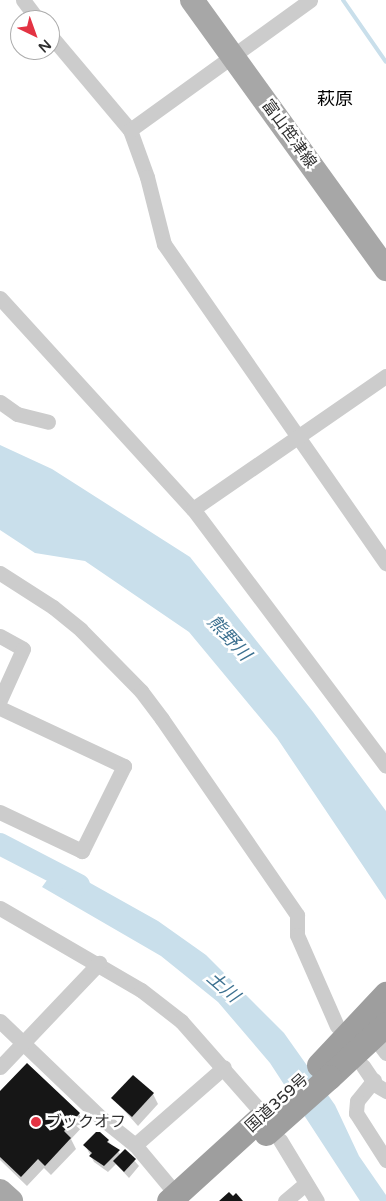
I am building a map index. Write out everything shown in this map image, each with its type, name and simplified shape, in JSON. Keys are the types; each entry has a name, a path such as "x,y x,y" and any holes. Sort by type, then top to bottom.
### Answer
{"highway":[{"name":"国道359号","path":"178,1199 265,1125 324,1071 381,1028 386,994"}],"main road":[{"name":"富山笹津線","path":"192,0 386,269"},
{"path":"0,1191 11,1201"}],"street":[{"path":"130,130 310,0"},
{"path":"60,47 130,130 164,244 386,564"},
{"path":"0,298 193,509 386,766"},
{"path":"193,509 386,376"},
{"path":"0,402 16,414 48,422"},
{"path":"0,573 53,607 81,630 141,691 162,718 296,916 297,935 337,1026"},
{"path":"0,636 24,649 0,700"},
{"path":"0,708 124,766 82,851 0,812"},
{"path":"0,908 99,963 141,990 181,1021 224,1067 317,1201"},
{"path":"0,1067 99,963"},
{"path":"0,1021 100,1117 135,1145 178,1199"},
{"path":"363,1066 386,1091"},
{"path":"135,1145 224,1067"},
{"path":"374,1080 357,1101 356,1114 386,1160"},
{"path":"285,1201 305,1184"}],"water":[{"name":"熊野川","path":"0,445 52,469 190,557 313,712 386,811 386,900 277,738 189,632 85,561 35,553 0,530"},
{"path":"58,865 158,921 206,955 284,1033 335,1105 359,1156 386,1195 386,1201 360,1201 270,1063 218,1002 161,956 42,887"}],"building":[{"name":"ブックオフ","path":"27,1063 80,1113 64,1131 71,1138 45,1166 38,1159 21,1177 0,1157 0,1091"},
{"path":"133,1075 154,1093 132,1117 111,1098"},
{"path":"96,1132 100,1132 109,1140 107,1142 120,1150 104,1166 89,1156 92,1153 83,1145"},
{"path":"125,1149 136,1159 124,1172 113,1161"},
{"path":"229,1192 233,1196 236,1193 243,1201 219,1201"}],"waterway":[{"path":"343,0 386,62"},
{"name":"土川","path":"0,844 79,885"}],"place":[{"name":"ブックオフ","path":"36,1122"}],"district":[{"name":"萩原","path":"335,99"}]}
